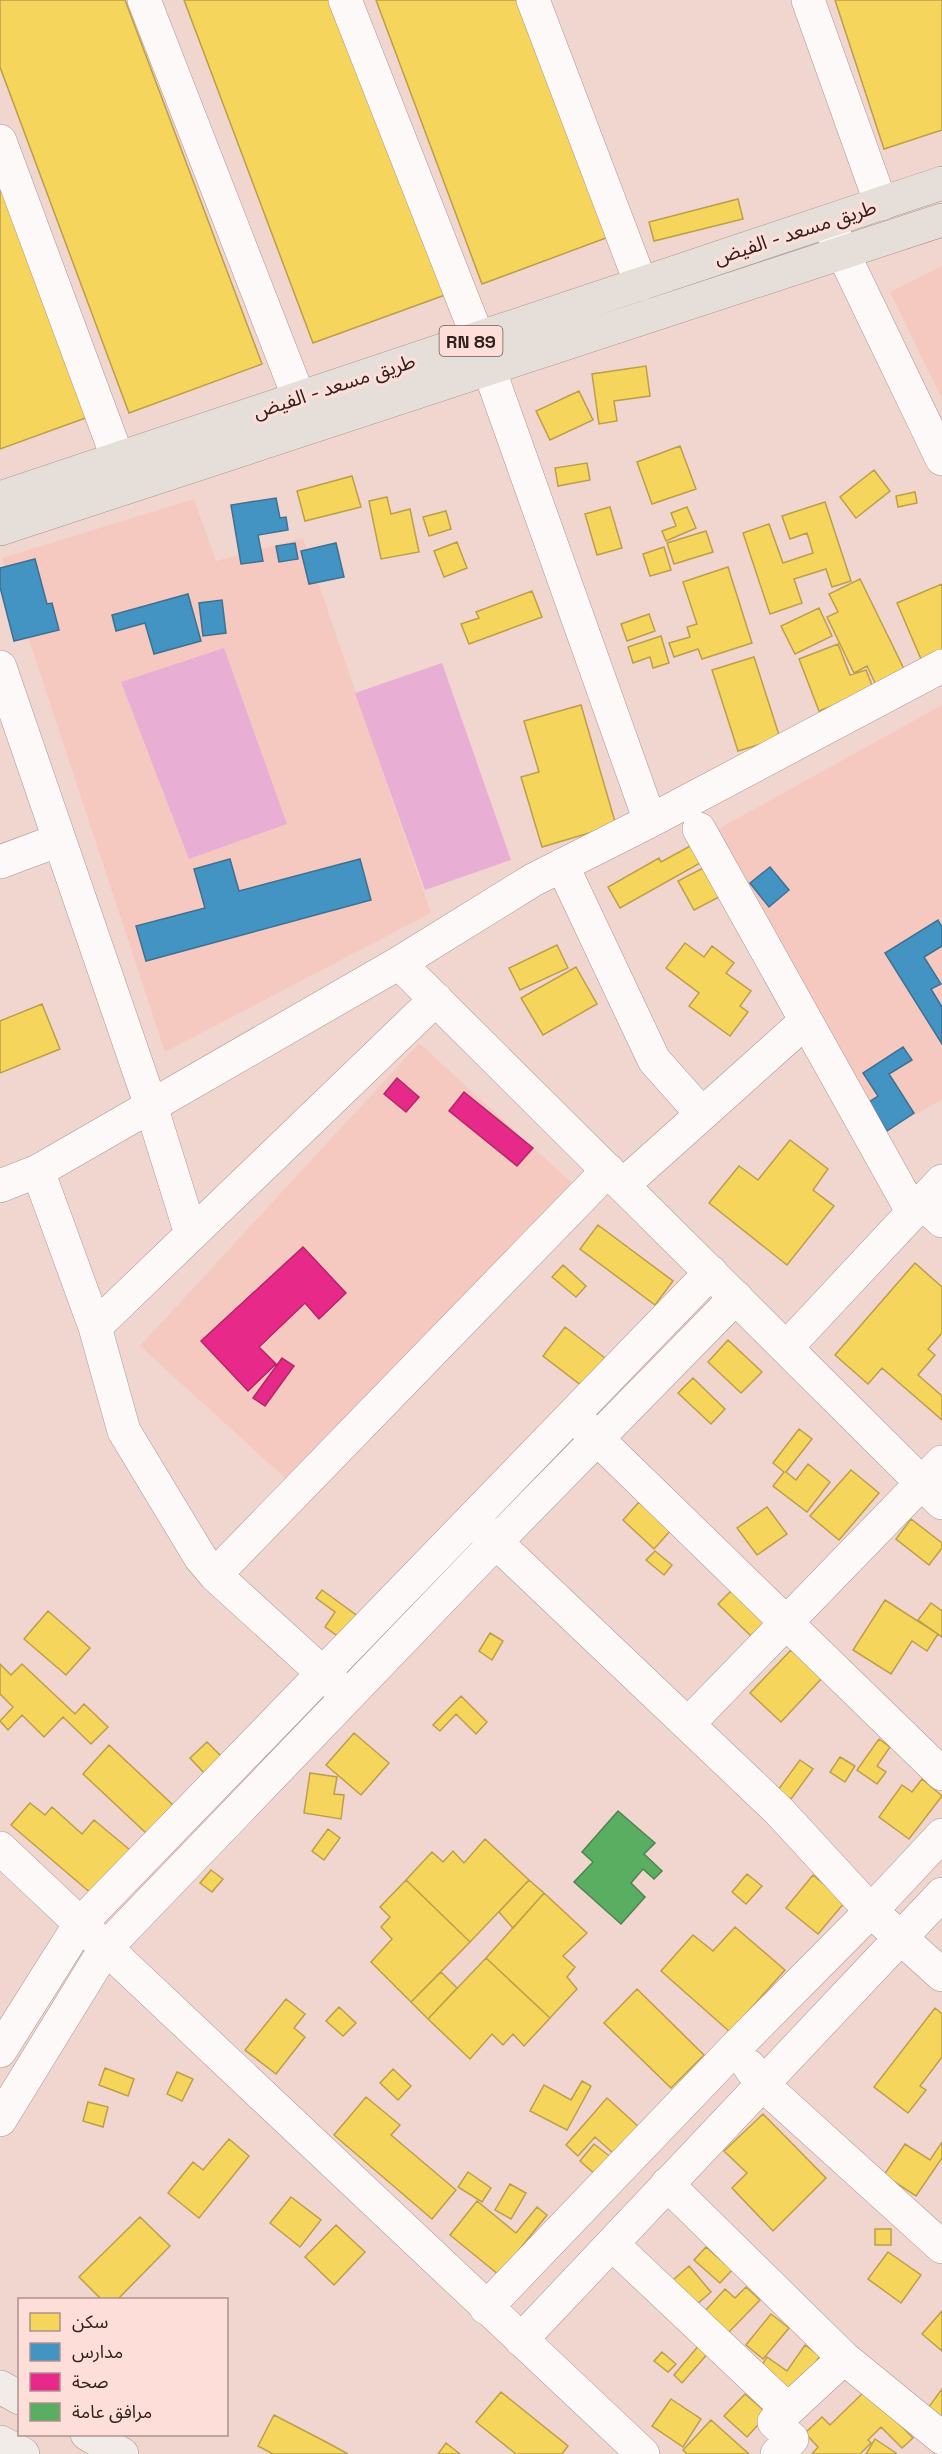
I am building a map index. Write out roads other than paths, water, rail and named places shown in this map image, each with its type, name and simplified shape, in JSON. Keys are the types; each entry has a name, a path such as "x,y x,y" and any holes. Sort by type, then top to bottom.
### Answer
{"main road":[{"name":"طريق مسعد - الفيض","path":"0,529 484,353 641,284 942,183"},
{"name":"طريق مسعد - الفيض","path":"0,498 299,398 484,353 842,252 942,220"},
{"path":"0,2387 18,2397"},
{"path":"90,2436 122,2454"},
{"path":"0,2442 23,2454"}],"street":[{"path":"144,0 299,398"},
{"path":"345,0 484,353 650,821"},
{"path":"533,0 641,284"},
{"path":"808,0 881,204"},
{"path":"0,141 118,459"},
{"path":"828,222 942,459"},
{"path":"0,1186 38,1171 399,963 533,880 650,821 942,666"},
{"path":"0,667 151,1106 191,1234"},
{"path":"699,828 806,1021 929,1204 786,1348"},
{"path":"0,862 59,840"},
{"path":"562,865 654,1059 702,1114"},
{"path":"399,963 786,1348 935,1483 786,1623 688,1724"},
{"path":"96,1327 436,999"},
{"path":"216,1575 615,1177 702,1114 806,1021"},
{"path":"38,1171 96,1327 124,1431 200,1557 216,1575 347,1696"},
{"path":"0,2051 80,1924 711,1272"},
{"path":"0,2120 105,1949 496,1542 736,1297"},
{"path":"573,1415 942,1773"},
{"path":"472,1519 779,1811 871,1911 942,1975"},
{"path":"486,2308 942,1835"},
{"path":"0,1848 643,2454"},
{"path":"520,2340 942,1894"},
{"path":"735,2048 762,2084 942,2247"},
{"path":"667,2184 844,2358 942,2438"},
{"path":"612,2244 788,2410"},
{"path":"777,2454 792,2439 774,2422 844,2358"}]}
